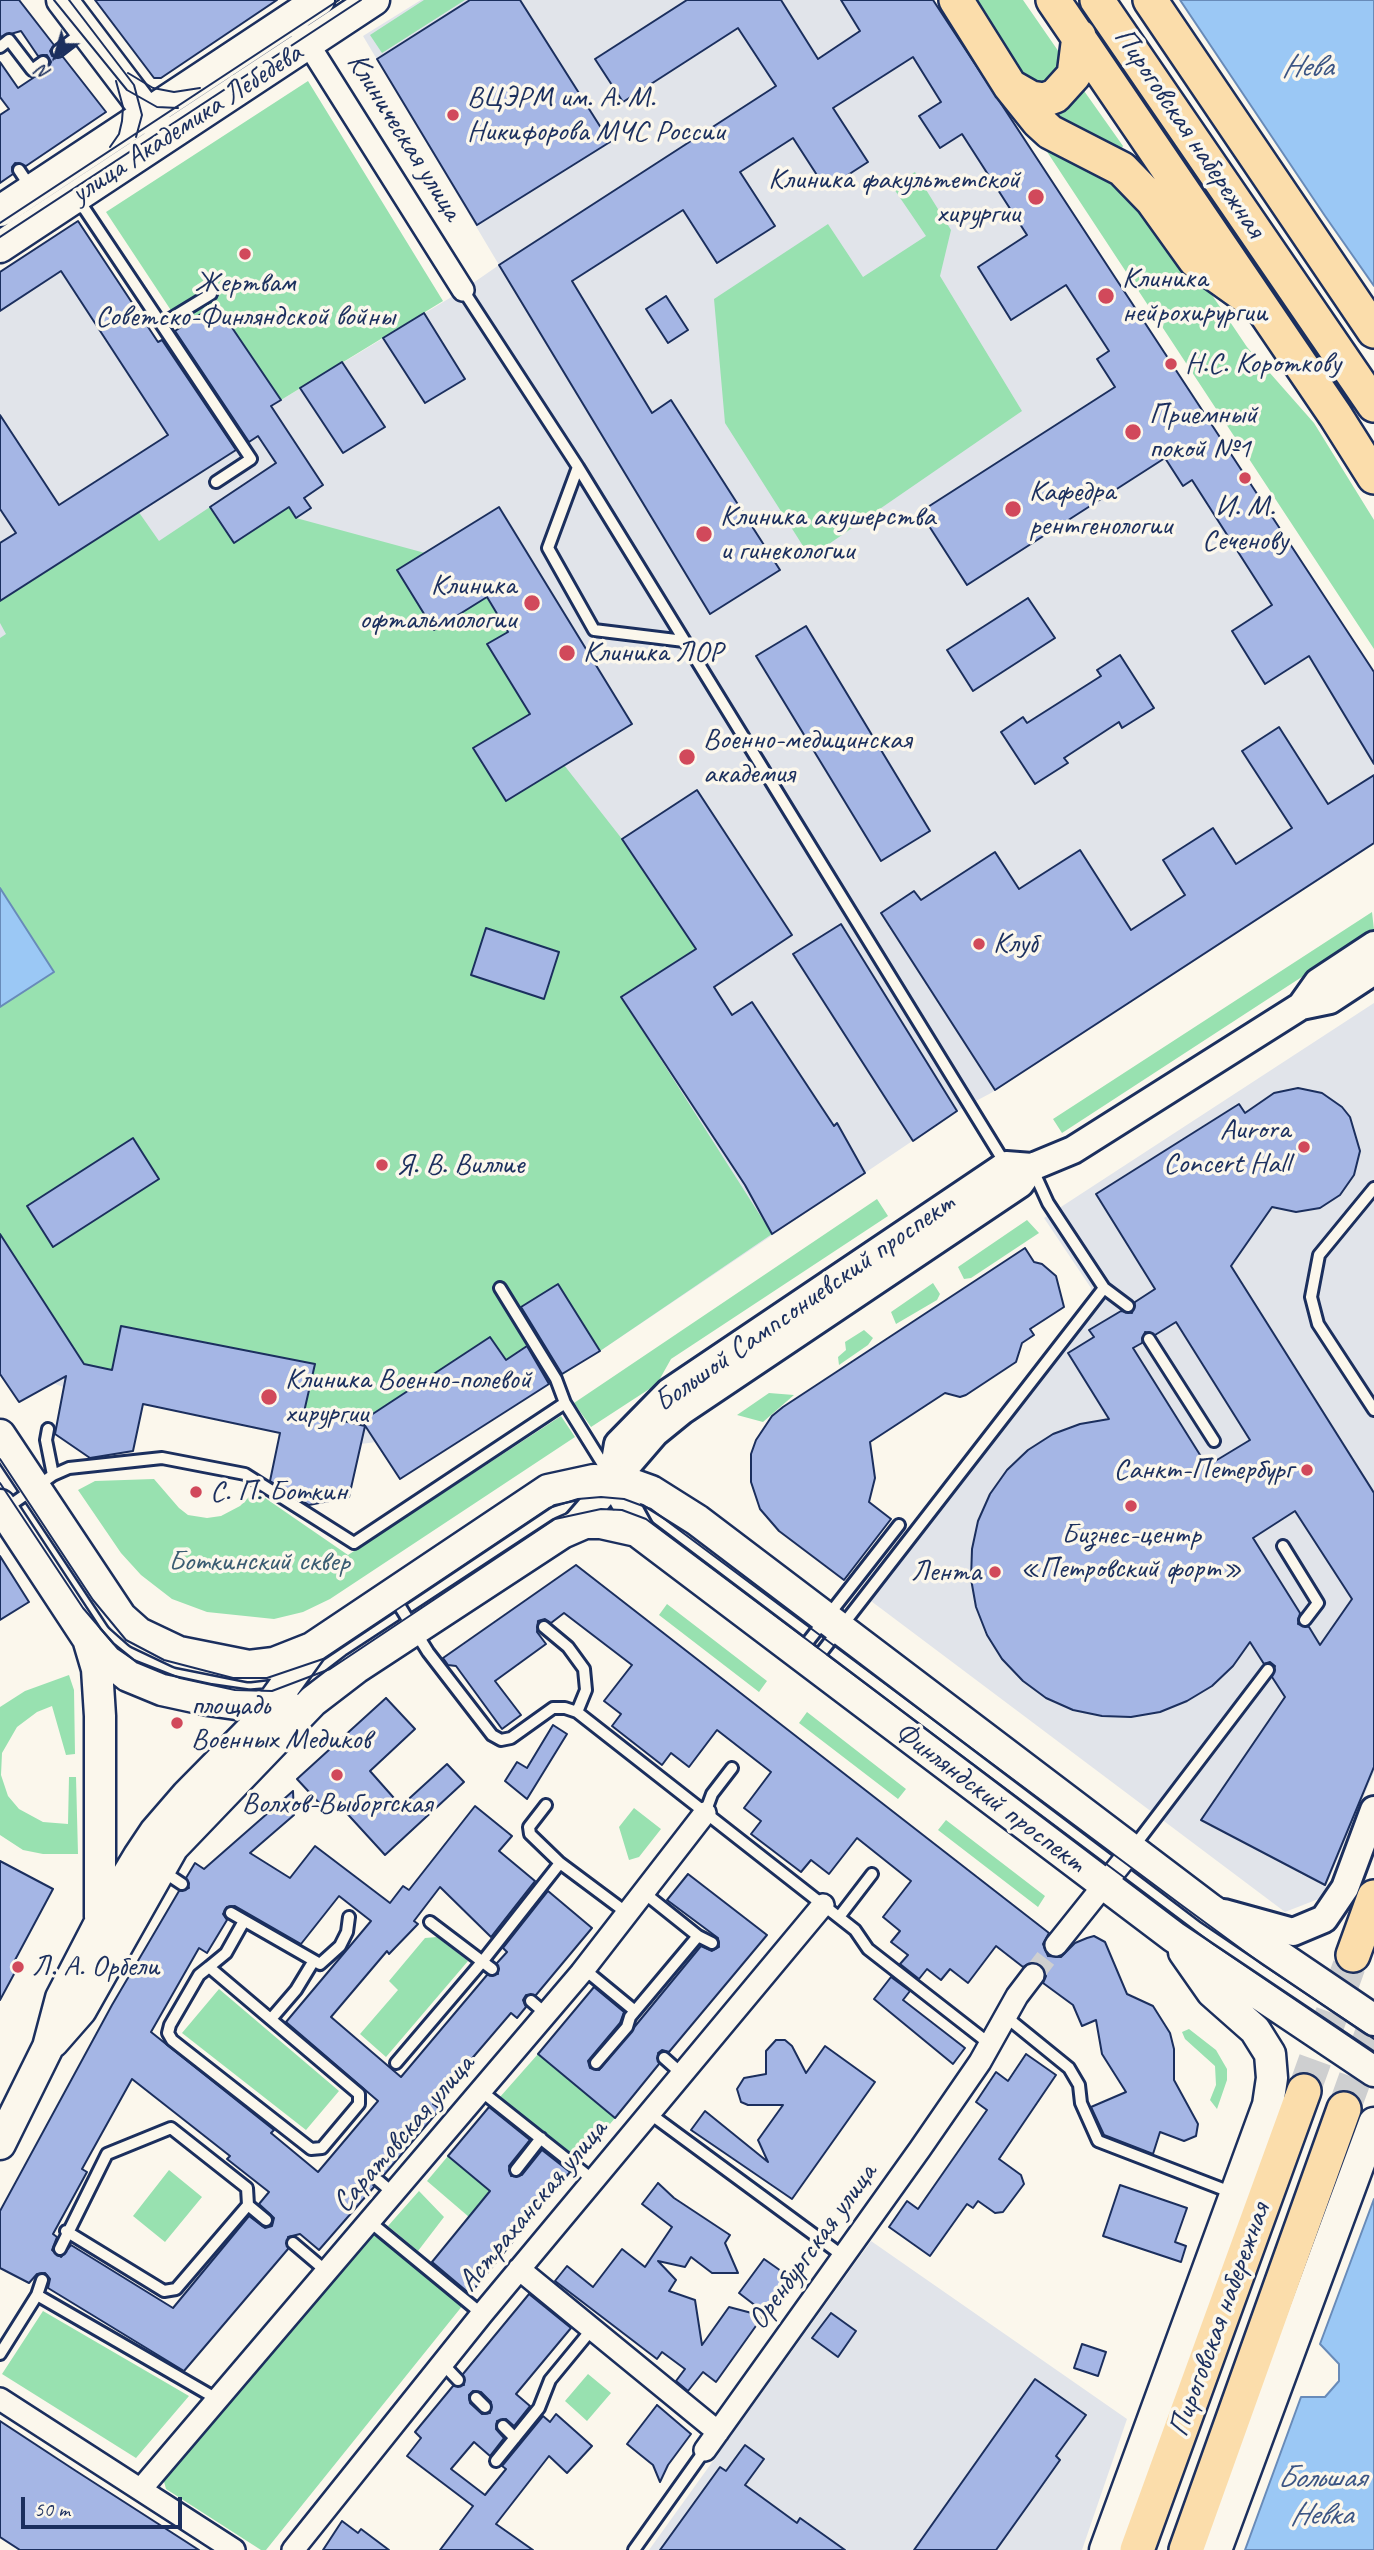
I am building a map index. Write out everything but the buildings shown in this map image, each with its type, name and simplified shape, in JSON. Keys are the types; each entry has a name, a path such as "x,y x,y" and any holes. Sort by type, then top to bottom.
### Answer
{"main road":[{"path":"62,0 165,138"},
{"name":"улица Академика Лебедева","path":"0,211 26,180 148,113 319,0"},
{"name":"улица Академика Лебедева","path":"0,247 374,0"},
{"path":"956,0 1010,86 1050,132 1106,159 1136,181 1195,260 1260,306"},
{"name":"Пироговская набережная","path":"1053,0 1374,477"},
{"name":"Пироговская набережная","path":"1097,0 1374,405"},
{"name":"Пироговская набережная","path":"1150,0 1374,331"},
{"name":"Пироговская набережная","path":"1010,86 1031,98 1044,100 1055,96 1074,75 1079,36"},
{"path":"0,1435 26,1505 88,1639 97,1669 102,1880 99,1925"},
{"path":"26,1505 121,1618 159,1644 196,1656 249,1666 274,1664 312,1648 548,1490 569,1483 612,1479"},
{"name":"Финляндский проспект","path":"612,1479 651,1491 697,1520 1210,1909 1374,2020"},
{"name":"Финляндский проспект","path":"574,1527 585,1523 609,1524 642,1534 1174,1937 1374,2071"},
{"path":"48,2047 81,2010 170,1877 189,1828 269,1744 313,1701 414,1630 574,1527"},
{"path":"88,1639 116,1668 143,1684 208,1700 250,1706 313,1701"},
{"path":"0,2144 48,2047 61,1998 99,1925 155,1832 258,1723 312,1648"},
{"path":"249,1666 271,1704 269,1744"},
{"path":"1353,1955 1374,1897"},
{"path":"1105,2550 1268,2105 1272,2078 1270,2054 1255,2030 1212,1992 1174,1937"},
{"name":"Пироговская набережная","path":"1137,2550 1304,2091"},
{"name":"Пироговская набережная","path":"1186,2550 1344,2109"},
{"path":"1216,2550 1374,2123"}],"street":[{"name":"Клиническая улица","path":"292,18 463,290"},
{"path":"1301,1006 1318,982 1374,945"},
{"path":"1301,1006 1330,1000 1374,971"},
{"name":"Большой Сампсониевский проспект","path":"612,1479 618,1444 669,1392 1006,1165 1032,1167 1073,1150 1301,1006"},
{"name":"Большой Сампсониевский проспект","path":"612,1479 655,1433 682,1410 1020,1184 1032,1167"},
{"path":"574,1527 612,1479 642,1534"},
{"path":"1210,1909 1293,1932 1324,1919 1345,1888 1374,1811"},
{"name":"Саратовская улица","path":"141,2488 369,2221 386,2187 481,2091 538,2008 584,1969 705,1813"},
{"path":"1056,1945 1132,1850"},
{"name":"Астраханская улица","path":"293,2550 442,2363 649,2113 831,1911"},
{"name":"Оренбургская улица","path":"705,2450 991,2045 1005,2016 1033,1975"},
{"path":"519,2269 718,2432"},
{"path":"0,2399 234,2550"}],"lane":[{"path":"58,51 86,30"},
{"path":"0,47 9,40 32,70 43,62"},
{"path":"77,197 251,459 216,482"},
{"path":"463,290 578,467 1006,1165"},
{"path":"162,324 211,294"},
{"path":"578,467 548,548 594,630 684,640"},
{"path":"1032,1167 1048,1203 1104,1288 1128,1306"},
{"path":"1374,1188 1319,1255 1311,1297 1318,1324 1374,1410"},
{"path":"500,1288 556,1379 565,1403 612,1479"},
{"path":"806,1658 1104,1288"},
{"path":"1149,1339 1214,1441"},
{"path":"26,1505 69,1468 162,1458 245,1474 354,1543 565,1403"},
{"path":"26,1505 48,1429"},
{"path":"806,1658 899,1525"},
{"path":"1283,1546 1318,1603 1305,1620"},
{"path":"393,1595 414,1630 492,1735 501,1741 511,1738 553,1708 577,1712 855,1930 868,1949 991,2045"},
{"path":"544,1627 568,1647 584,1669 586,1690 577,1712"},
{"path":"1132,1850 1268,1670"},
{"path":"705,1813 712,1794 732,1768"},
{"path":"546,1805 529,1831 559,1863 627,1913"},
{"path":"396,2063 482,1962 559,1863"},
{"path":"831,1911 872,1874"},
{"path":"643,1892 698,1936 712,1942"},
{"path":"231,1913 320,1964 340,1946 349,1917"},
{"path":"209,1967 361,2099 330,2139 317,2151 172,2040 168,2033 199,1975 226,1953 244,1921"},
{"path":"430,1922 492,1969"},
{"path":"596,2063 631,2030 635,2011 698,1936"},
{"path":"271,2019 296,1990 313,1962"},
{"path":"584,1969 635,2011"},
{"path":"1005,2016 1069,2068 1079,2085 1081,2103 1098,2141 1236,2194"},
{"path":"664,2058 682,2074"},
{"path":"481,2091 593,2180"},
{"path":"649,2113 843,2256"},
{"path":"60,2249 66,2231 107,2154 171,2128 247,2188 248,2205 176,2289 164,2291 66,2231"},
{"path":"516,2170 541,2138"},
{"path":"330,2139 340,2147"},
{"path":"248,2205 266,2220"},
{"path":"369,2221 482,2314"},
{"path":"293,2243 326,2271"},
{"path":"0,2354 37,2295 42,2280"},
{"path":"37,2295 217,2399"},
{"path":"496,2461 539,2408 550,2380 592,2329"},
{"path":"442,2363 458,2380"},
{"path":"476,2398 485,2407"},
{"path":"503,2427 515,2438"},
{"name":"Оренбургская улица","path":"634,2550 705,2450"}],"shaded area":[{"name":"Военно-медицинская академия","path":"421,0 933,0 1374,672 1374,844 991,1093 957,1111 600,1351 400,1479 376,1442 361,1444 349,1497 306,1506 270,1482 280,1433 143,1404 133,1451 91,1458 54,1434 63,1387 53,1383 19,1402 0,1374 0,272 78,221 158,342 216,304 281,400 463,290 499,265 363,36"},
{"path":"1374,1003 1374,1772 1321,1898 1285,1912 859,1592 1090,1296 1091,1288 1044,1218"},
{"path":"871,2241 1127,2419 1082,2550 649,2550"}],"green space":[{"path":"424,0 465,0 382,53 370,35"},
{"path":"971,0 1023,0 1061,55 1062,75 1031,89"},
{"path":"308,81 443,301 281,400 182,327 106,212"},
{"path":"1082,88 1123,146 1120,152 1043,110"},
{"path":"1038,138 1058,144 1156,212 1247,347 1314,423 1374,520 1374,649"},
{"path":"915,172 951,230 940,276 1022,411 810,557 725,423 714,299 828,224 863,277 926,236 892,186"},
{"path":"210,507 234,543 289,507 296,518 425,553 477,583 508,632 488,645 554,699 473,749 506,801 564,765 622,839 696,949 621,997 772,1234 600,1351 558,1284 521,1307 546,1347 576,1366 552,1382 529,1345 506,1360 490,1337 357,1424 304,1412 121,1326 116,1348 141,1353 137,1375 84,1364 0,1234 0,638 6,634 0,623 0,601 138,511 159,541"},
{"path":"1372,912 1374,930 1062,1133 1053,1119"},
{"path":"877,1199 888,1216 671,1359 657,1384 591,1427 574,1403"},
{"path":"1027,1220 1039,1233 971,1278 964,1279 958,1267"},
{"path":"933,1283 940,1294 937,1300 896,1324 891,1312"},
{"path":"864,1330 873,1338 868,1345 839,1365 838,1357 846,1350 845,1342"},
{"path":"769,1393 794,1395 763,1422 737,1415"},
{"name":"Боткинский сквер","path":"561,1416 575,1437 330,1599 303,1612 274,1619 207,1612 172,1599 141,1575 121,1553 78,1490 95,1481 154,1479 188,1515 207,1518 221,1516 240,1506 255,1491 348,1555"},
{"path":"667,1604 767,1681 759,1692 659,1615"},
{"path":"69,1675 74,1690 75,1754 66,1755 52,1706 37,1712 17,1727 2,1753 1,1775 8,1796 19,1809 43,1822 68,1824 69,1777 76,1777 78,1854 43,1854 23,1850 0,1835 0,1707 25,1691"},
{"path":"807,1712 906,1789 898,1799 799,1723"},
{"path":"634,1808 661,1829 639,1857 629,1860 619,1827"},
{"path":"946,1820 1045,1896 1038,1907 938,1830"},
{"path":"437,1937 468,1961 386,2057 360,2034 398,1990 389,1981 425,1938"},
{"path":"219,1989 339,2091 306,2130 182,2033"},
{"path":"1189,2029 1216,2050 1227,2069 1227,2080 1217,2109 1210,2100 1216,2085 1215,2066 1185,2039 1182,2032"},
{"path":"538,2054 615,2118 580,2160 500,2097"},
{"path":"448,2156 490,2191 469,2217 427,2181"},
{"path":"169,2170 202,2197 165,2242 133,2216"},
{"path":"419,2191 444,2217 418,2251 388,2226"},
{"path":"374,2232 463,2305 266,2550 261,2550 166,2489 163,2478"},
{"path":"43,2311 189,2396 136,2458 2,2374"},
{"path":"588,2374 611,2393 587,2421 565,2401"}],"water":[{"name":"Нева","path":"1180,0 1374,0 1374,286 1325,216"},
{"path":"0,888 54,972 0,1007"},
{"name":"Большая Невка","path":"1374,2199 1374,2550 1245,2550 1301,2397 1325,2397 1339,2381 1339,2364 1320,2344"}],"tunnel":[{"path":"1033,1975 1056,1945"},
{"path":"1304,2091 1353,1955"},
{"path":"1344,2109 1374,2026"}],"tram line":[{"path":"54,0 127,90 157,107 178,108"},
{"path":"69,0 134,85 142,115 136,137"},
{"path":"0,223 339,0"},
{"path":"0,237 361,0"},
{"path":"128,73 153,88 174,92 200,88"},
{"path":"110,147 119,134 122,121 123,107 116,81"},
{"path":"0,1459 93,1600 126,1640 164,1660 233,1678 267,1678 323,1659 549,1508 578,1499 601,1497 624,1499 651,1509 1263,1965 1374,2039"},
{"path":"0,1483 83,1608 118,1649 134,1660 180,1678 235,1690 272,1691 330,1669 555,1519 601,1509 622,1510 646,1519 1213,1944 1374,2053"}],"place":[{"name":"ВЦЭРМ им. А. М. Никифорова МЧС России","path":"453,115"},
{"name":"Клиника факультетской хирургии","path":"1036,197"},
{"name":"Жертвам Советско-Финляндской войны","path":"245,254"},
{"name":"Клиника нейрохирургии","path":"1106,296"},
{"name":"Н.С. Короткову","path":"1171,364"},
{"name":"Приемный покой №1","path":"1133,432"},
{"name":"И. М. Сеченову","path":"1245,478"},
{"name":"Кафедра рентгенологии","path":"1013,509"},
{"name":"Клиника акушерства и гинекологии","path":"704,534"},
{"name":"Клиника офтальмологии","path":"532,603"},
{"name":"Клиника ЛОР","path":"567,653"},
{"name":"Военно-медицинская академия","path":"687,757"},
{"name":"Клуб","path":"979,944"},
{"name":"Aurora Concert Hall","path":"1304,1147"},
{"name":"Я. В. Виллие","path":"382,1165"},
{"name":"Клиника Военно-полевой хирургии","path":"269,1397"},
{"name":"Санкт-Петербург","path":"1307,1470"},
{"name":"С. П. Боткин","path":"196,1492"},
{"name":"Бизнес-центр «Петровский форт»","path":"1131,1506"},
{"name":"Лента","path":"995,1572"},
{"name":"площадь Военных Медиков","path":"177,1723"},
{"name":"Волхов-Выборгская","path":"337,1775"},
{"name":"Л. А. Орбели","path":"18,1967"}]}
